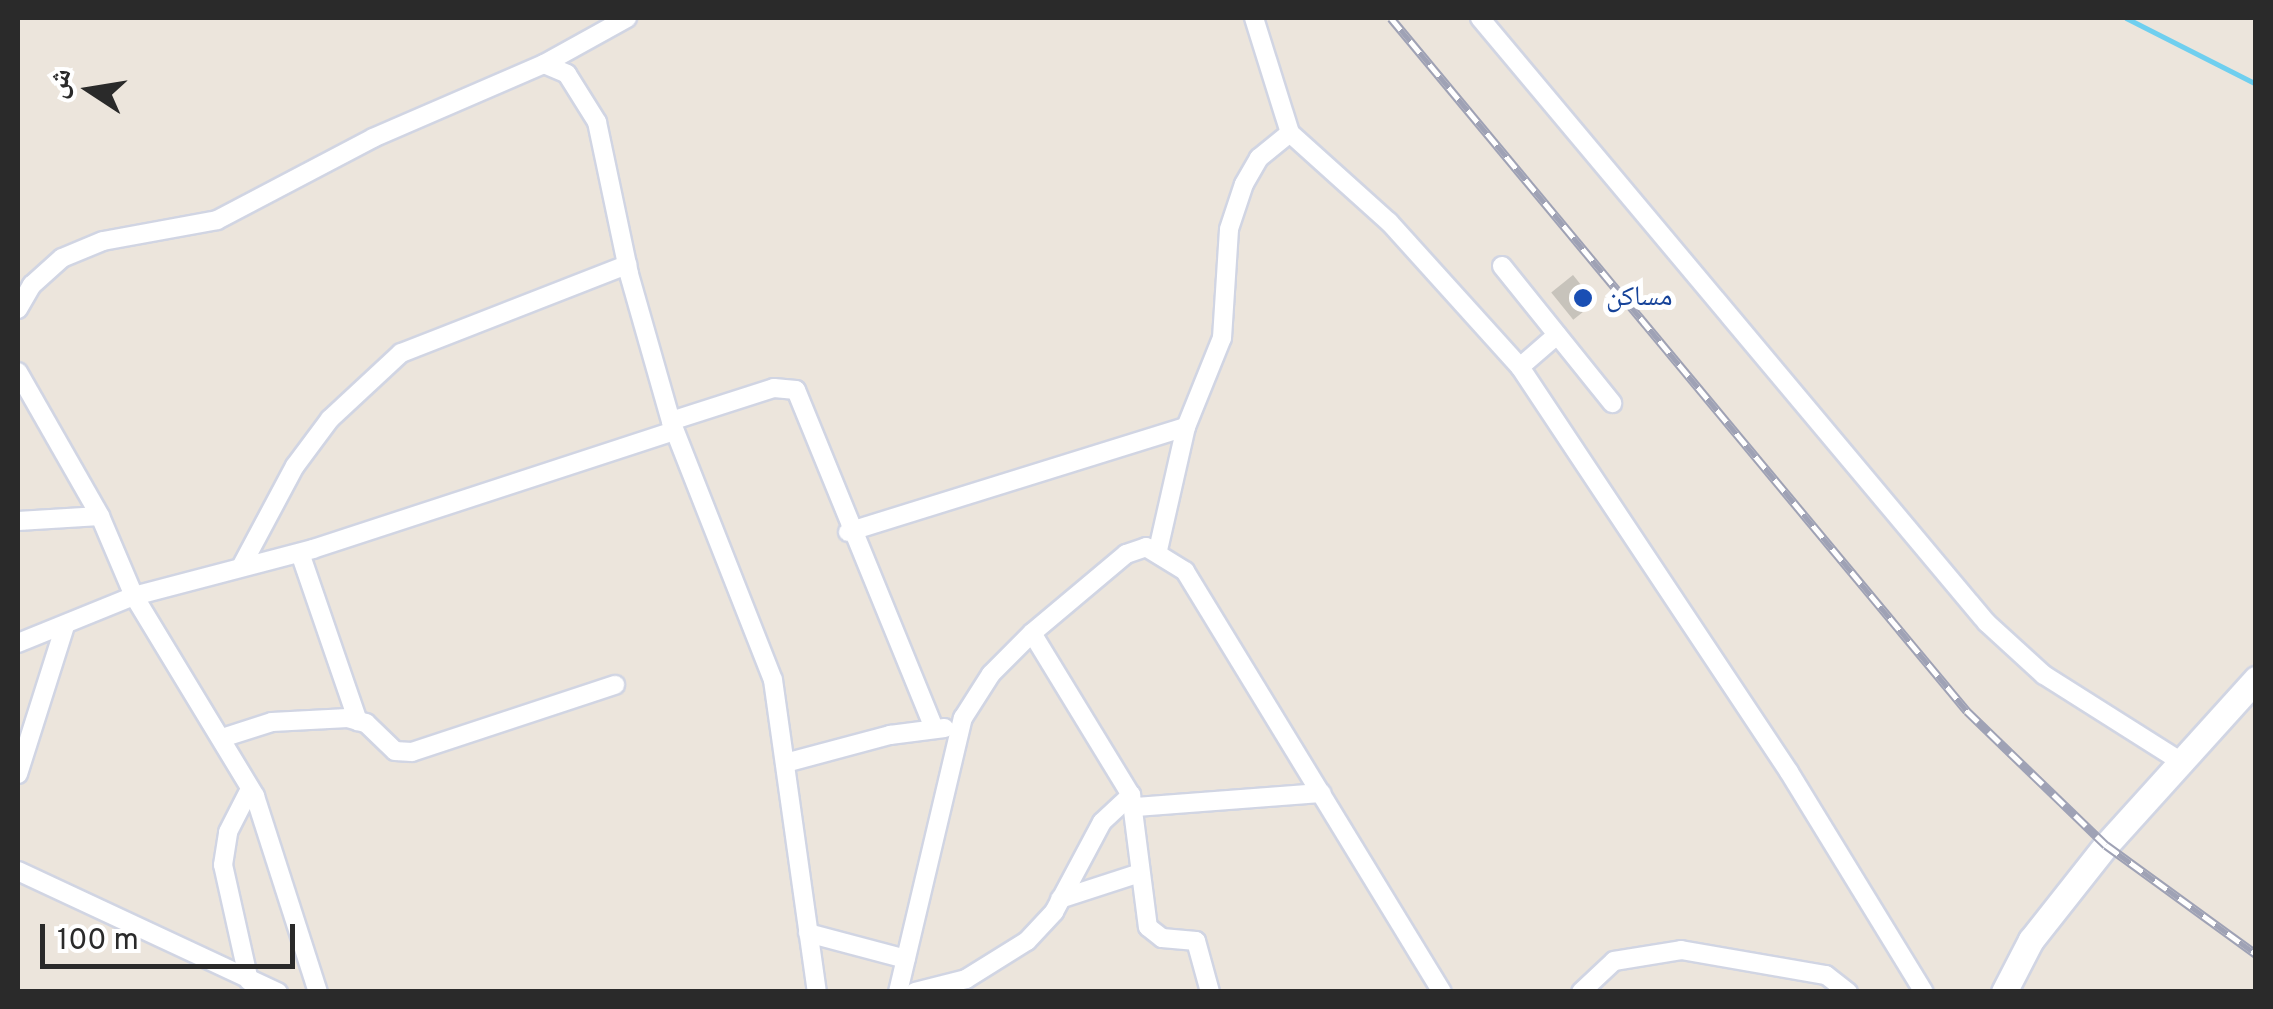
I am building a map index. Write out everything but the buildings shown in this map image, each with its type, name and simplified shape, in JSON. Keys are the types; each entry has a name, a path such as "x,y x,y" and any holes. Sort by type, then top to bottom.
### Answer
{"main road":[{"path":"2004,992 2031,940 2180,761 2256,679"}],"street":[{"path":"18,309 43,272 62,258 103,241 217,220 373,138 544,64 627,18"},
{"path":"1254,18 1290,133 1389,222 1520,367 1780,757 1924,992"},
{"path":"1480,18 1986,623 2044,676 2180,761"},
{"path":"544,64 568,74 597,122 627,265 673,426 758,639 790,762 818,992"},
{"path":"1158,550 1186,428 1222,338 1229,229 1244,184 1259,158 1290,133"},
{"path":"240,568 295,466 330,419 400,352 627,265"},
{"path":"1502,266 1612,404"},
{"path":"1520,367 1557,335"},
{"path":"18,372 100,516 134,596 250,789 318,992"},
{"path":"18,643 134,596 300,553 790,387 801,399 848,532 934,728"},
{"path":"848,532 1186,428"},
{"path":"18,521 100,516"},
{"path":"898,992 960,728 990,674 1126,554 1158,550 1186,572 1442,992"},
{"path":"300,553 358,720 388,748 412,752 615,685"},
{"path":"18,774 65,626"},
{"path":"1032,633 1133,801 1148,927 1162,938 1196,942 1210,992"},
{"path":"222,738 297,718 358,720"},
{"path":"790,762 934,728 960,728"},
{"path":"249,980 223,864 228,832 250,789"},
{"path":"915,992 1002,962 1060,899 1102,822 1133,801 1321,793"},
{"path":"18,871 278,992"},
{"path":"1060,899 1140,873"},
{"path":"808,933 906,959"},
{"path":"1581,992 1606,964 1664,950 1826,975 1848,992"}],"waterway":[{"path":"2126,18 2256,84"}],"railway":[{"path":"1391,18 1967,711 2106,845 2256,954"}],"place":[{"name":"مساكن","path":"1583,298"}]}
